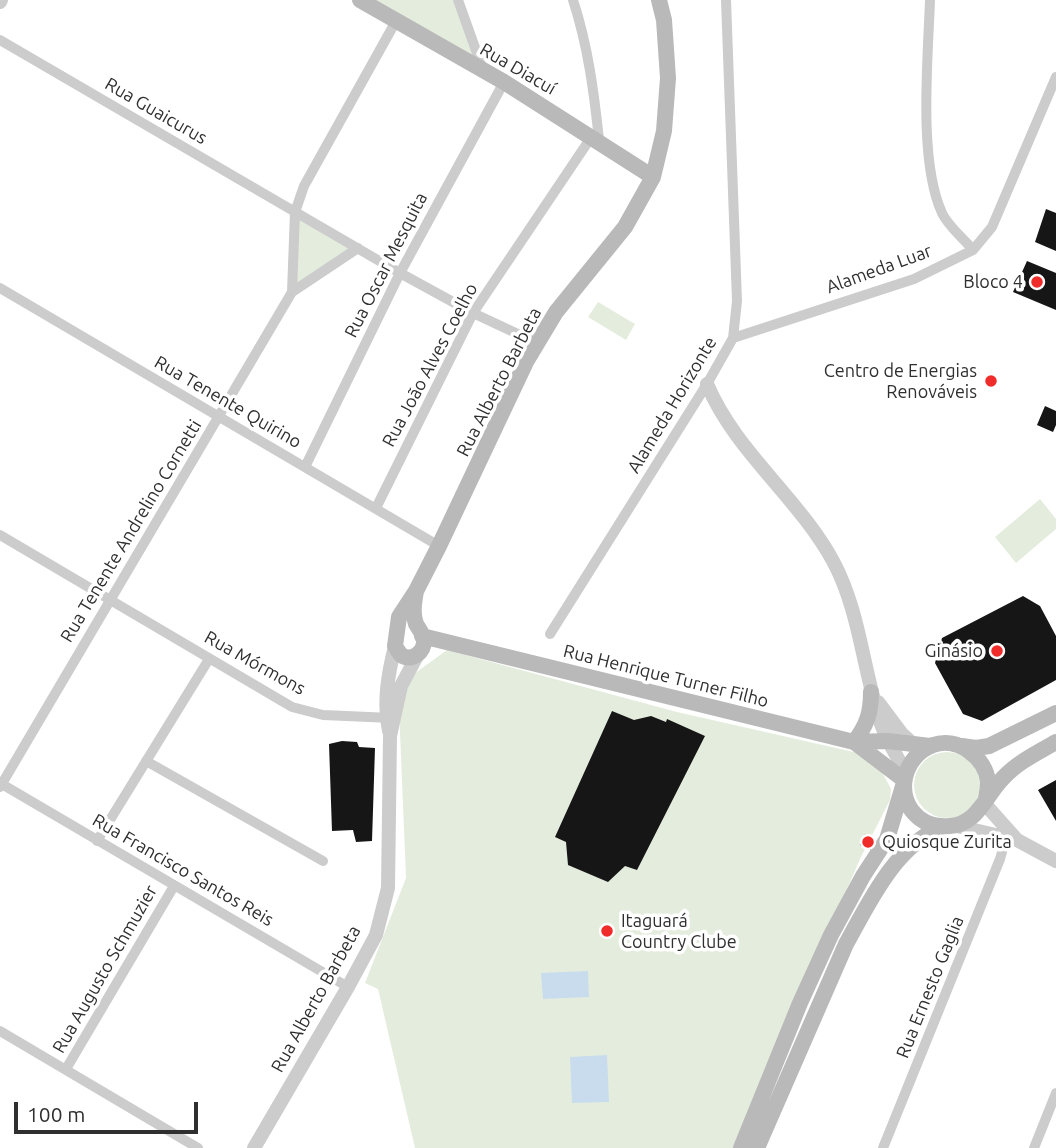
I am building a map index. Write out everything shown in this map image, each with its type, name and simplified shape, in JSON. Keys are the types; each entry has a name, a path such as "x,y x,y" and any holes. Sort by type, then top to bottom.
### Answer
{"main road":[{"name":"Rua Diacuí","path":"360,0 504,82 653,177"},
{"name":"Rua Alberto Barbeta","path":"395,642 399,617 416,591 439,545 526,362 555,312 625,227 653,177 664,131 668,78 664,20 659,0"},
{"path":"416,591 413,607 423,649 418,655"},
{"path":"422,636 413,629 403,630 395,642 401,655 408,658 436,650 468,648"},
{"name":"Rua Henrique Turner Filho","path":"422,636 854,742 888,741 930,746"},
{"path":"854,742 866,726 871,712 871,692"},
{"path":"741,1148 800,1003 831,935 887,839 904,779 921,751 937,743 989,747 1056,713"},
{"name":"Rua Henrique Turner Filho","path":"854,742 904,779"},
{"path":"757,1148 846,944 904,852 926,834 972,818 1021,761 1056,742"},
{"path":"957,745 974,754 982,764 988,782 985,801"},
{"path":"904,779 907,802 917,816 927,823 949,827"}],"street":[{"path":"458,0 483,71"},
{"path":"573,0 583,30 593,81 595,138"},
{"name":"Alameda Horizonte","path":"550,634 733,338 737,301 726,0"},
{"path":"930,0 927,112 931,173 943,215 973,250"},
{"path":"292,292 295,212 304,186 397,22"},
{"name":"Rua Guaicurus","path":"0,40 400,273 537,344"},
{"name":"Alameda Luar","path":"733,338 914,279 973,250 992,227 1056,77"},
{"name":"Rua Oscar Mesquita","path":"305,467 400,273 504,82"},
{"name":"Rua João Alves Coelho","path":"376,508 473,313 595,138"},
{"path":"292,292 358,248"},
{"name":"Rua Tenente Quirino","path":"0,288 439,545"},
{"name":"Rua Tenente Andrelino Cornetti","path":"1,785 292,292"},
{"path":"707,384 717,408 816,531 834,564 850,600 871,692 904,779"},
{"name":"Rua Mórmons","path":"0,535 292,706 323,715 390,718"},
{"path":"390,718 386,690 395,642"},
{"path":"390,718 401,686 418,655"},
{"path":"97,841 209,659"},
{"path":"871,692 902,734 913,744"},
{"name":"Rua Alberto Barbeta","path":"254,1148 376,935 388,888 390,718"},
{"path":"146,761 323,861"},
{"name":"Rua Francisco Santos Reis","path":"1,785 348,987"},
{"path":"985,801 1012,839"},
{"path":"949,827 1012,839 1056,862"},
{"name":"Rua Ernesto Gaglia","path":"883,1148 1000,859 1012,839"},
{"name":"Rua Augusto Schmuzier","path":"66,1069 174,886"},
{"path":"0,1031 198,1148"},
{"path":"1034,1148 1056,1093"}],"green space":[{"path":"369,0 453,0 475,59"},
{"path":"297,215 356,250 294,288"},
{"path":"598,302 635,324 626,340 588,317"},
{"path":"1040,499 1056,519 1056,529 1016,563 995,537"},
{"name":"Itaguará Country Clube","path":"447,650 677,712 858,753 881,770 891,789 890,800 861,857 733,1148 415,1148 378,989 365,983 406,878 399,708 411,676"},
{"path":"941,752 953,752 965,757 975,767 980,785 978,798 965,813 953,818 941,818 929,813 919,803 914,791 914,779 919,767 929,757"}],"water":[{"path":"588,971 589,997 543,999 541,973"},
{"path":"607,1055 609,1102 572,1103 570,1057"}],"building":[{"path":"1046,209 1056,213 1056,251 1035,242"},
{"name":"Bloco 4","path":"1027,261 1056,273 1056,310 1013,292"},
{"path":"1045,406 1056,411 1053,432 1037,425"},
{"name":"Ginásio","path":"1023,596 1040,606 1056,636 1056,680 982,721 963,714 935,663 942,638"},
{"path":"612,711 634,720 651,716 666,722 667,719 705,736 637,870 625,866 608,882 568,865 566,842 555,837"},
{"path":"357,742 359,747 375,748 372,841 356,842 353,830 332,831 329,744"},
{"path":"1056,780 1056,821 1038,790"},
{"name":"Quiosque Zurita","path":"865,834 875,840 871,850 860,845"}],"place":[{"name":"Bloco 4","path":"1037,282"},
{"name":"Centro de Energias Renováveis","path":"991,381"},
{"name":"Ginásio","path":"997,651"},
{"name":"Quiosque Zurita","path":"868,842"},
{"name":"Itaguará Country Clube","path":"607,931"}]}
